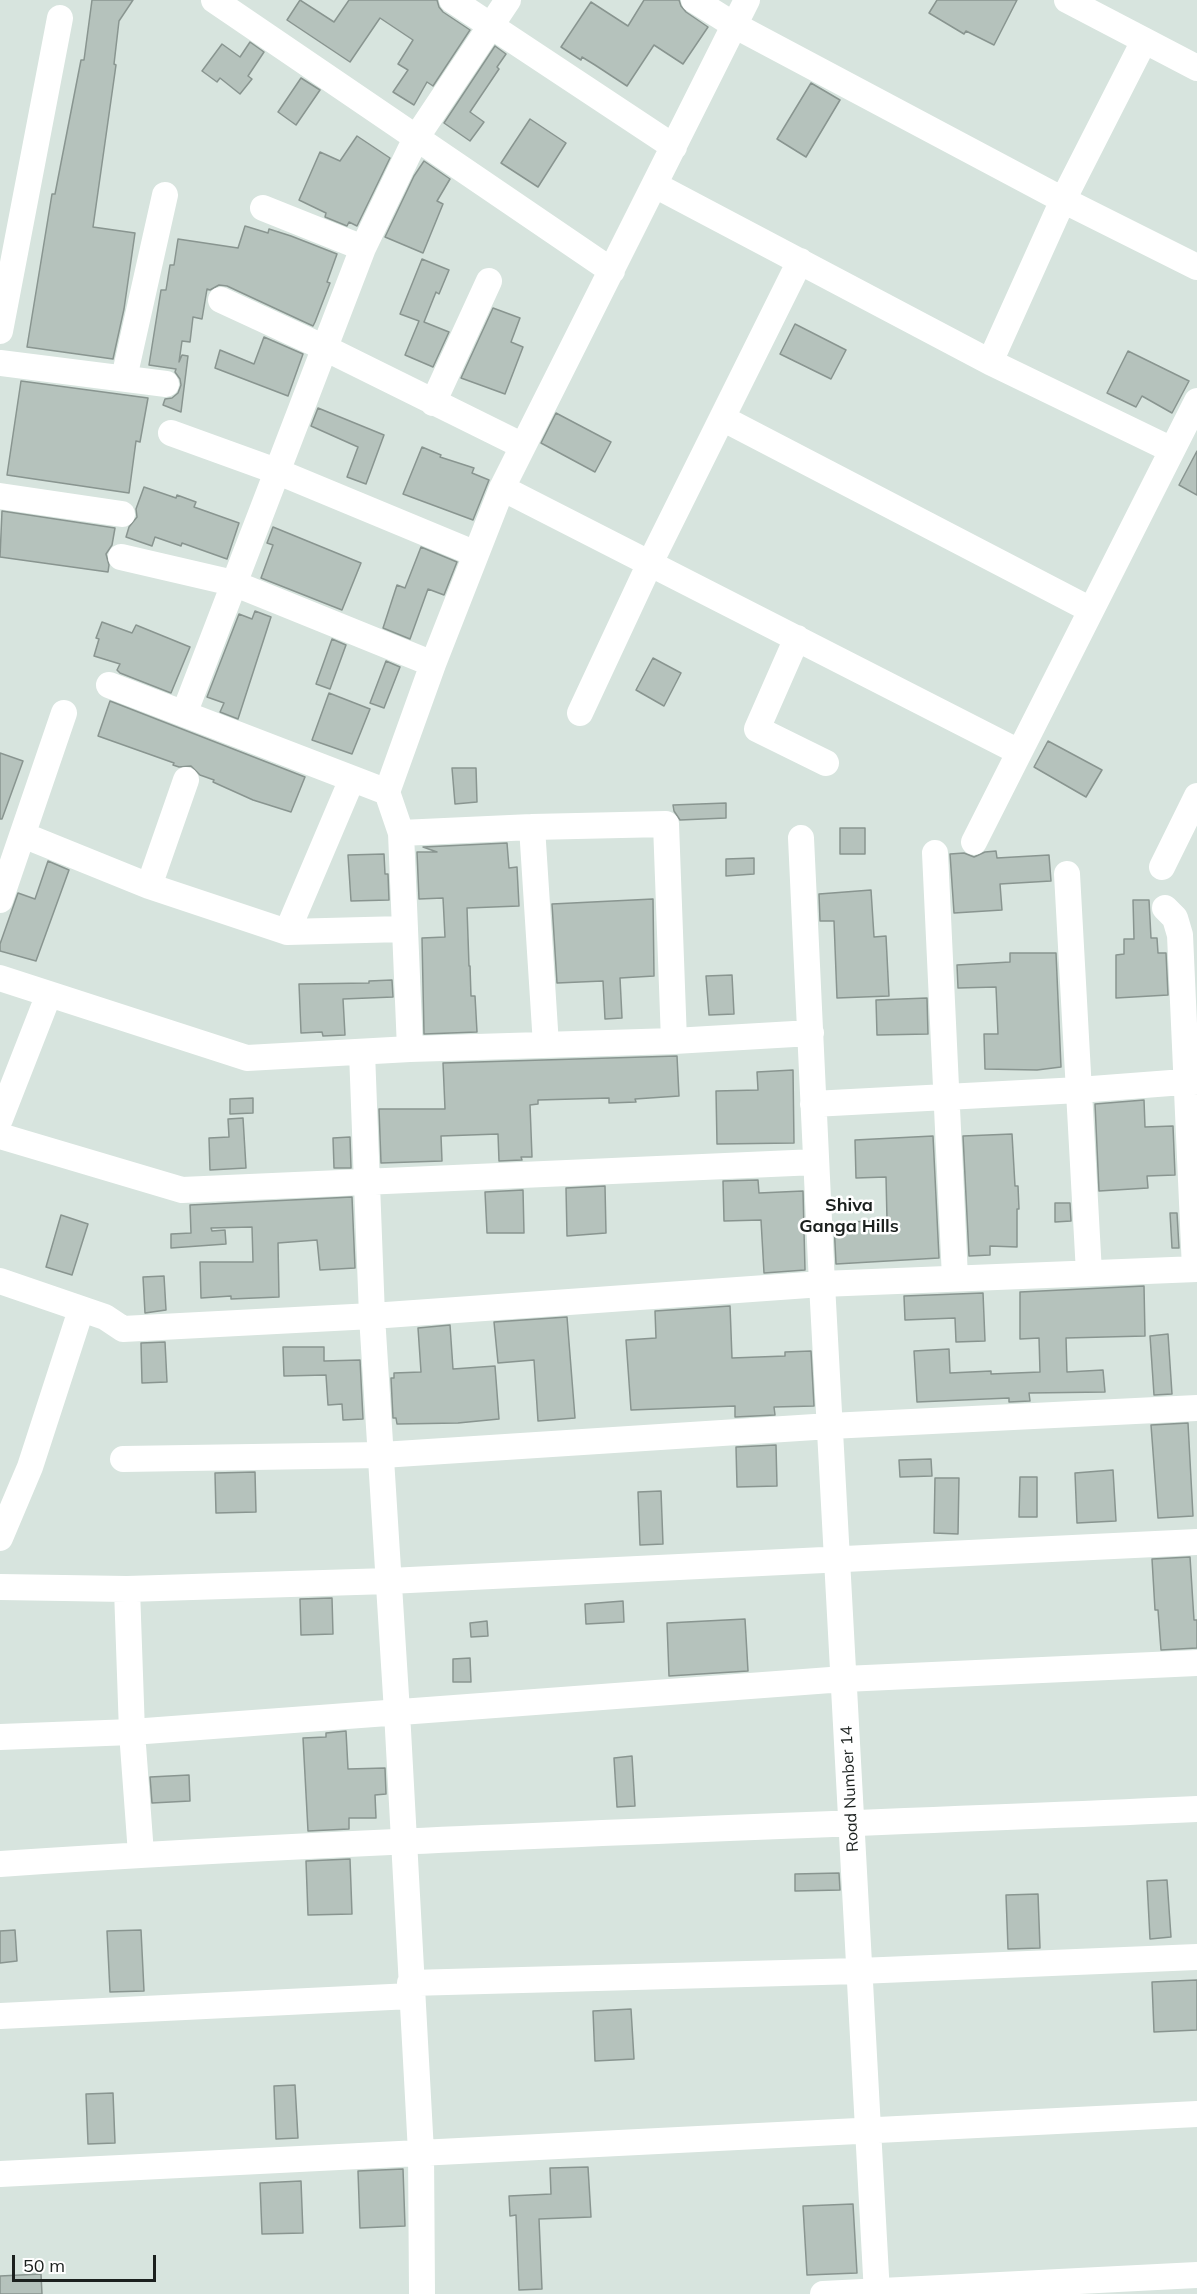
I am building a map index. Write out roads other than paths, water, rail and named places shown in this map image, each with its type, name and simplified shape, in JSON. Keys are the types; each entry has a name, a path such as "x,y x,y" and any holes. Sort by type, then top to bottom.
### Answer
{"street":[{"path":"214,0 612,271"},
{"path":"452,0 674,147"},
{"path":"184,714 363,248 416,138 508,0"},
{"path":"694,0 734,25 1063,200 1197,267"},
{"path":"410,1049 400,833 387,792 433,664 502,488 747,0"},
{"path":"1067,0 1197,68"},
{"path":"0,331 60,18"},
{"path":"990,362 1063,200 1144,41"},
{"path":"655,185 990,362 1172,450"},
{"path":"124,378 165,195"},
{"path":"263,208 363,248"},
{"path":"580,713 650,563 800,261"},
{"path":"433,403 489,281"},
{"path":"222,300 523,446"},
{"path":"0,363 166,384"},
{"path":"974,842 1197,401"},
{"path":"722,418 1091,610"},
{"path":"171,433 276,471 476,554"},
{"path":"502,488 1019,752"},
{"path":"0,496 122,514"},
{"path":"121,557 233,583 433,664"},
{"path":"798,638 757,729 826,763"},
{"path":"109,685 387,792"},
{"path":"0,900 64,713"},
{"path":"287,932 352,779"},
{"path":"149,886 186,780"},
{"path":"1162,867 1197,796"},
{"path":"400,833 532,826 666,824 674,1041"},
{"path":"532,826 546,1045"},
{"path":"23,835 149,886 287,932 404,929"},
{"name":"Road Number 14","path":"801,838 822,1284 877,2292"},
{"path":"935,853 955,1278"},
{"path":"1067,874 1089,1273"},
{"path":"0,1281 105,1317 123,1329 372,1316 822,1284 1196,1269 1191,1082 1180,935 1175,918 1165,908"},
{"path":"0,978 247,1058 410,1049 674,1041 811,1033"},
{"path":"0,1119 49,994"},
{"path":"362,1052 372,1316 398,1712 421,2152 422,2294"},
{"path":"813,1104 1191,1082"},
{"path":"0,1136 182,1190 816,1162"},
{"path":"0,1538 30,1467 81,1310"},
{"path":"123,1459 382,1455 830,1426 1197,1408"},
{"path":"0,1587 127,1589 389,1581 1197,1542"},
{"path":"127,1589 132,1731 141,1854"},
{"path":"0,1737 132,1731 844,1679 1197,1663"},
{"path":"0,1864 141,1854 1197,1809"},
{"path":"0,2016 411,1989 1197,1957"},
{"path":"0,2174 1197,2114"},
{"path":"823,2294 1133,2286 1197,2275"}],"district":[{"name":"Shiva Ganga Hills","path":"849,1216"}]}
